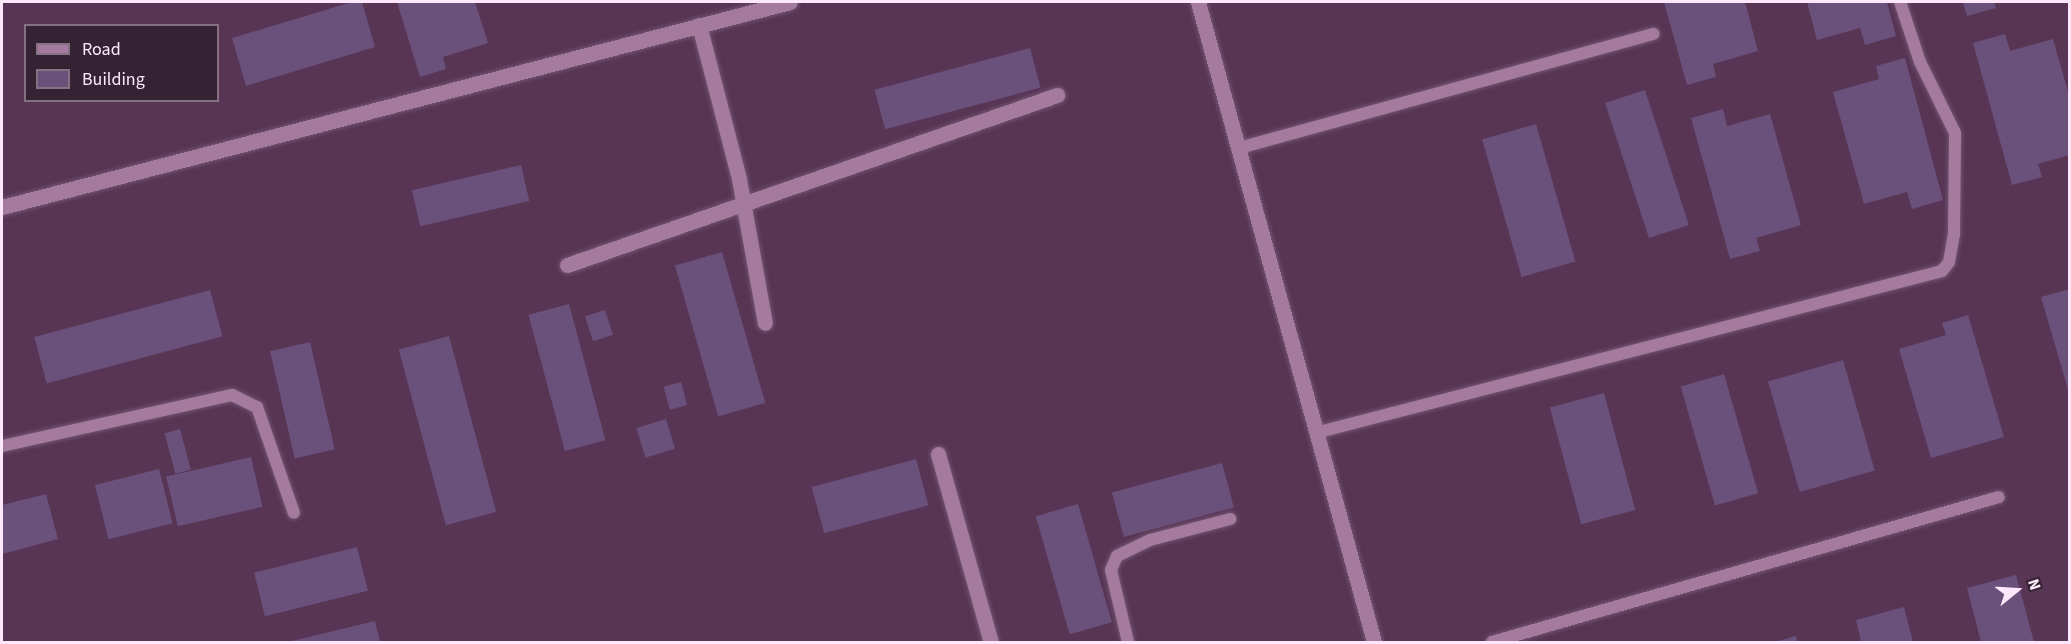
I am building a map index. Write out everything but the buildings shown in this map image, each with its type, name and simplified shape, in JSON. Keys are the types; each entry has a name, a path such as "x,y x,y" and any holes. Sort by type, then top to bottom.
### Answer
{"street":[{"path":"2,207 790,2"},
{"path":"1198,2 1319,432 1374,642"},
{"path":"699,25 743,205 765,323"},
{"path":"567,266 1057,95"},
{"path":"938,454 990,642"}],"lane":[{"path":"1319,432 1942,271 1949,262 1954,235 1955,133 1920,62 1900,2"},
{"path":"1239,148 1654,34"},
{"path":"2,446 232,395 257,407 294,513"},
{"path":"1492,642 1999,497"},
{"path":"1128,642 1111,570 1117,556 1150,540 1230,519"}]}
